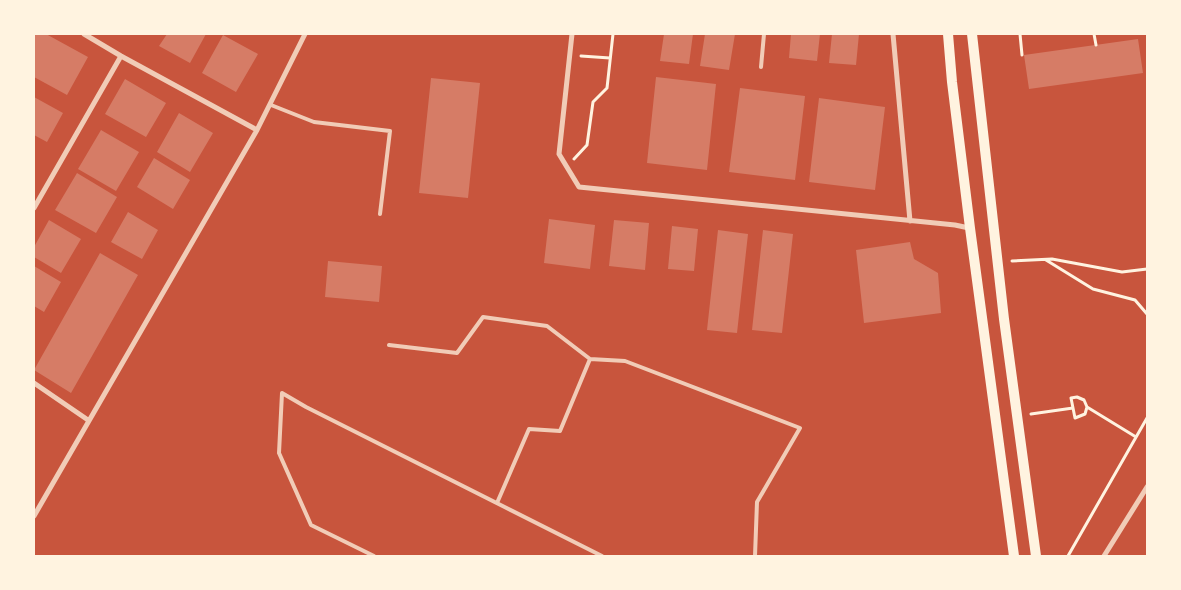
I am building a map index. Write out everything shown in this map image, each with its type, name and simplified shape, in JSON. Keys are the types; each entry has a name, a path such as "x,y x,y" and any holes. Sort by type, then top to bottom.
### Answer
{"main road":[{"path":"948,34 970,228 1014,556"},
{"path":"972,34 1004,319 1036,556"}],"street":[{"path":"84,34 257,130"},
{"path":"34,516 257,130 305,34"},
{"path":"572,34 559,154 579,187 910,220 970,228"},
{"path":"893,34 910,220"},
{"path":"34,208 121,56"},
{"path":"34,383 88,420"},
{"path":"1104,556 1147,487"}],"lane":[{"path":"761,67 764,34"},
{"path":"271,105 314,122 390,131 380,214"},
{"path":"389,345 457,353 483,317 547,326 590,359 625,361 800,428 757,502 755,556"},
{"path":"497,503 529,429 560,431 590,359"},
{"path":"374,556 311,525 279,453 282,393 306,408 602,556"}],"path":[{"path":"567,168 587,145 593,102 607,88 613,34"},
{"path":"1020,34 1022,55"},
{"path":"1094,34 1096,45"},
{"path":"570,55 610,58"},
{"path":"1045,259 1093,289 1135,300 1147,314"},
{"path":"1012,261 1052,259 1122,272 1147,269"},
{"path":"1087,407 1085,414 1075,418 1071,398 1077,397 1084,400 1087,407 1136,437"},
{"path":"1032,414 1073,408"},
{"path":"1068,556 1147,418"}],"building":[{"path":"34,34 46,34 88,57 67,95 34,77"},
{"path":"167,34 206,34 190,63 159,46"},
{"path":"664,34 693,34 689,64 660,61"},
{"path":"705,34 735,34 729,70 700,66"},
{"path":"791,34 820,34 817,61 789,58"},
{"path":"832,34 859,34 856,65 829,63"},
{"path":"223,35 258,54 236,92 202,73"},
{"path":"1138,39 1143,73 1029,89 1024,55"},
{"path":"656,77 716,84 707,170 647,163"},
{"path":"431,78 480,83 468,198 419,193"},
{"path":"125,79 166,103 146,137 105,114"},
{"path":"740,88 805,96 795,180 729,172"},
{"path":"34,97 63,113 47,142 34,135"},
{"path":"819,98 885,107 875,190 809,182"},
{"path":"179,113 213,133 190,172 157,152"},
{"path":"101,130 139,152 116,191 78,169"},
{"path":"154,158 190,180 173,209 137,187"},
{"path":"77,173 117,197 96,233 55,210"},
{"path":"128,212 158,230 142,259 111,242"},
{"path":"549,219 595,225 590,269 544,263"},
{"path":"49,220 81,239 61,273 34,257 34,247"},
{"path":"614,220 649,223 645,270 609,266"},
{"path":"672,226 698,229 694,271 668,269"},
{"path":"718,230 748,234 737,333 707,330"},
{"path":"763,230 793,234 782,333 752,330"},
{"path":"910,242 914,259 938,273 941,313 864,323 856,250"},
{"path":"100,253 138,275 71,393 34,370"},
{"path":"328,261 382,266 379,302 325,297"},
{"path":"34,266 61,282 44,312 34,306"}]}
